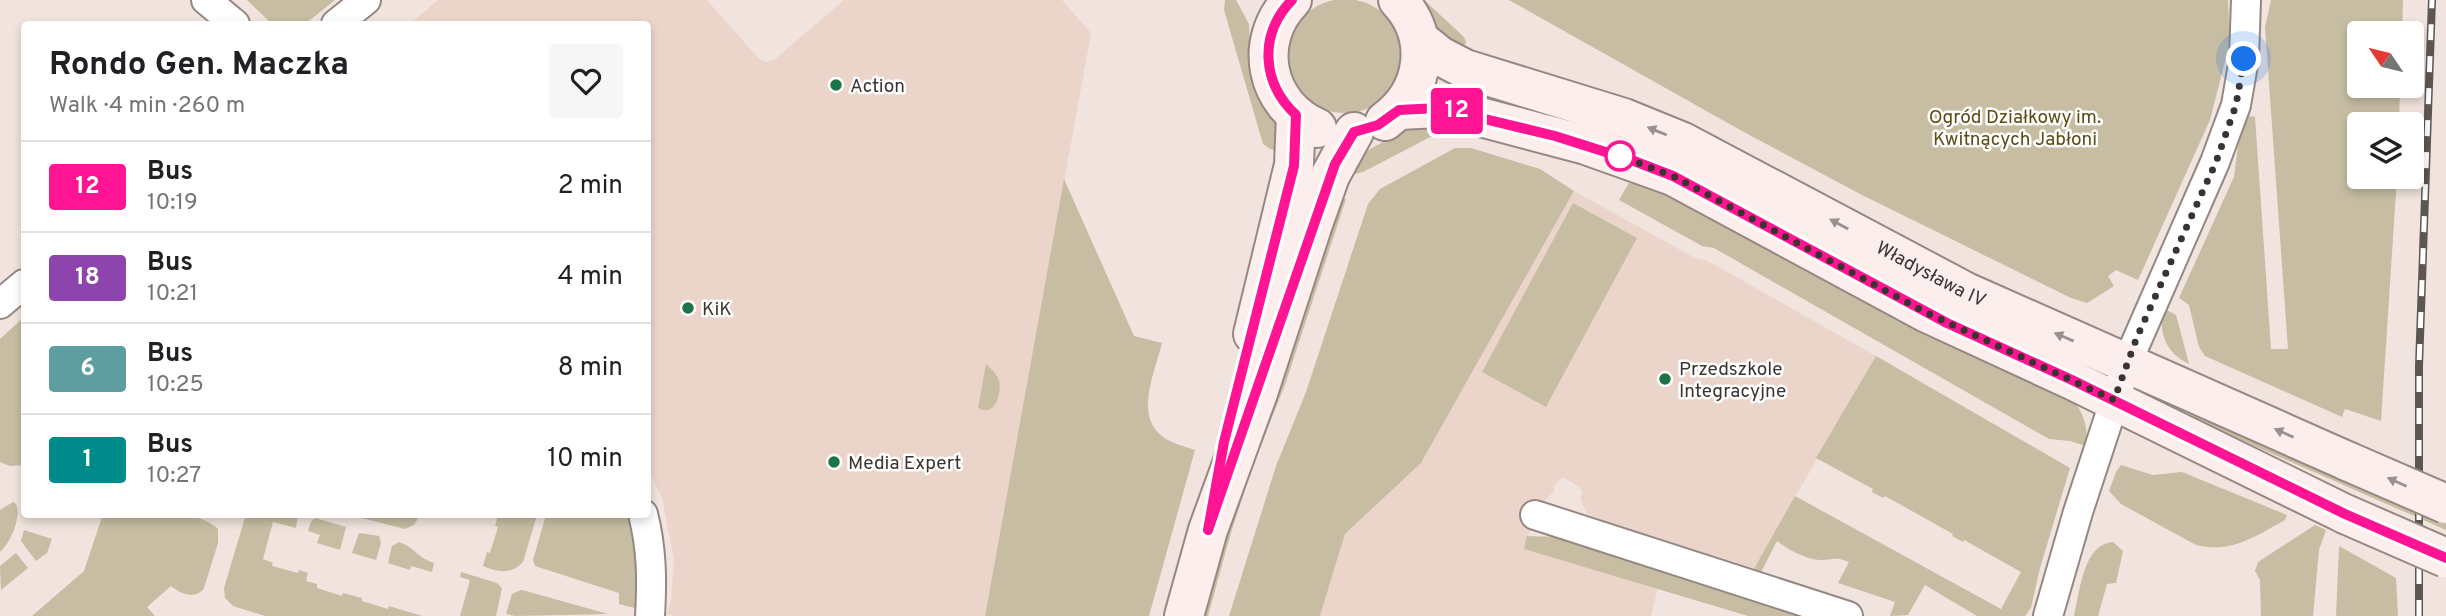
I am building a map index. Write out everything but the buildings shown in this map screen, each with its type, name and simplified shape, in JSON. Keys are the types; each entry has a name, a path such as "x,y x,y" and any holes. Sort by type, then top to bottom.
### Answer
{"main road":[{"path":"1272,10 1268,54 1271,77 1280,98 1296,115 1323,129 1354,132 1378,125 1399,110 1418,78 1422,59 1420,40 1414,22 1398,0"},
{"name":"Władysława IV","path":"1420,40 1440,56 1465,69 1624,118 1683,142 1958,289 2048,331 2127,363 2446,504"},
{"name":"Władysława IV","path":"1399,110 1454,110 1566,139 1654,168 1709,194 1937,318 2114,400 2345,514 2446,558"},
{"path":"1208,530 1224,442 1294,166 1296,115"},
{"path":"1184,616 1208,530 1258,393 1330,176 1354,132"}],"street":[{"path":"206,0 231,21"},
{"path":"340,21 366,0"},
{"path":"2048,616 2078,512 2127,363 2216,162 2236,105 2244,59 2246,0"},
{"path":"0,304 21,286"},
{"path":"1535,515 1848,616"},
{"path":"644,518 651,550 653,578 650,616"}],"shaded area":[{"path":"438,0 707,0 759,59 766,62 774,60 844,0 1062,0 1091,33 985,616 667,614 671,601 674,559 662,498 651,475 651,21 414,21"},
{"name":"Przedszkole Integracyjne","path":"1574,191 1695,258 1706,260 1876,356 1751,574 1720,563 1704,553 1632,532 1587,514 1580,498 1583,493 1579,487 1563,477 1553,486 1555,491 1543,502 1539,501 1524,549 1658,587 1651,616 1320,616 1345,534 1421,463"}],"green space":[{"path":"1345,-1 1367,3 1385,16 1398,34 1402,56 1398,78 1385,96 1367,109 1345,113 1323,109 1305,96 1292,78 1288,56 1292,34 1305,16 1323,3"},
{"path":"247,0 335,0 309,21 269,21"},
{"path":"1225,0 1236,0 1249,24 1251,65 1262,100 1276,124 1281,152 1263,144 1224,10"},
{"path":"1419,0 1424,0 1464,37 1466,42 1462,53 1436,30"},
{"name":"Ogród Działkowy im. Kwitnących Jabłoni","path":"1509,0 2228,0 2230,42 2210,120 2138,280 2116,270 2108,276 2114,286 2087,303 2071,298 1862,195"},
{"path":"2271,0 2403,0 2402,21 2347,21 2347,98 2400,98 2399,112 2347,112 2347,189 2396,189 2381,421 2345,409 2342,417 2205,356 2199,347 2189,305 2179,298 2234,177 2238,146 2246,119 2249,116 2255,117 2271,349 2288,349 2265,27"},
{"path":"1443,123 1436,134 1363,172 1351,175 1356,160 1370,149 1409,128"},
{"path":"1455,148 1471,148 1540,169 1574,191 1421,463 1345,534 1320,616 1229,616 1276,466 1306,392 1368,204 1380,189"},
{"path":"1064,179 1134,336 1162,343 1148,397 1151,422 1158,432 1170,441 1195,450 1149,616 985,616"},
{"path":"1629,183 1680,193 2067,394 2083,417 2086,446 2049,439 1714,248 1702,246 1619,200"},
{"path":"1337,196 1346,199 1285,385 1255,459 1208,616 1197,616"},
{"path":"1573,203 1637,238 1546,407 1482,372"},
{"path":"2163,308 2176,315 2189,364 2169,348 2163,334"},
{"path":"21,320 21,465 10,466 0,462 0,339"},
{"path":"1876,356 2070,468 2031,608 2025,616 1977,616 1925,585 1908,615 1890,616 1895,602 1838,583 1849,562 1809,558 1777,541 1760,574 1751,574 1795,496 2001,609 2021,572 1952,536 1953,534 1885,496 1883,498 1872,492 1873,489 1816,458"},
{"path":"986,364 997,376 1000,388 994,406 985,410 978,408"},
{"path":"2197,409 2446,518 2446,530 2193,419"},
{"path":"2121,465 2153,475 2182,472 2287,515 2285,520 2242,542 2220,547 2196,545 2121,504 2109,491"},
{"path":"13,502 17,509 16,523 0,552 0,510"},
{"path":"102,518 197,518 218,529 218,543 204,588 192,595 171,586 147,607 155,616 32,616 84,571"},
{"path":"245,518 298,518 296,528 273,522 263,559 273,563 272,566 308,573 306,581 317,584 317,588 422,616 265,616 233,606 225,598 224,588"},
{"path":"315,518 346,527 340,550 317,543 320,535 308,531"},
{"path":"362,518 418,518 414,525 405,529"},
{"path":"497,518 536,518 523,562 509,571 483,566 498,527 495,526"},
{"path":"545,518 632,518 637,531 639,609 619,604 619,593 535,566 533,560"},
{"path":"2315,525 2326,530 2319,550 2313,616 2261,616 2260,580 2255,571 2258,562"},
{"path":"24,530 52,539 47,553 36,561 21,541"},
{"path":"359,533 379,536 381,543 376,560 352,553"},
{"path":"1527,536 1556,537 1802,615 1825,616 1748,616 1524,549"},
{"path":"399,542 434,563 432,572 411,566 410,570 388,563 392,546"},
{"path":"2113,542 2123,551 2116,583 2107,584 2098,616 2074,616 2089,560 2103,545"},
{"path":"2339,546 2396,578 2398,616 2336,616"},
{"path":"16,553 28,568 1,590 0,566"},
{"path":"461,572 497,583 502,588 496,616 460,616 470,580 460,577"},
{"path":"521,590 608,614 506,614 512,594"}],"railway":[{"path":"2419,616 2419,366 2432,0"}],"bus line":[{"name":"12","path":"1292,0 1274,25 1268,46 1268,62 1276,91 1296,115 1294,166 1224,442 1208,530 1258,393 1294,278 1335,164 1354,132 1378,125 1399,110 1439,108 1529,128 1673,176 1947,323 2072,380 2345,514 2446,558"}],"place":[{"name":"Action","path":"836,85"},
{"name":"KiK","path":"688,308"},
{"name":"Przedszkole Integracyjne","path":"1665,379"},
{"name":"Media Expert","path":"834,462"}],"route":[{"path":"1620,156 1612,153 1673,176 1927,313 2114,400 2137,337 2216,162 2236,105 2244,59"}]}
